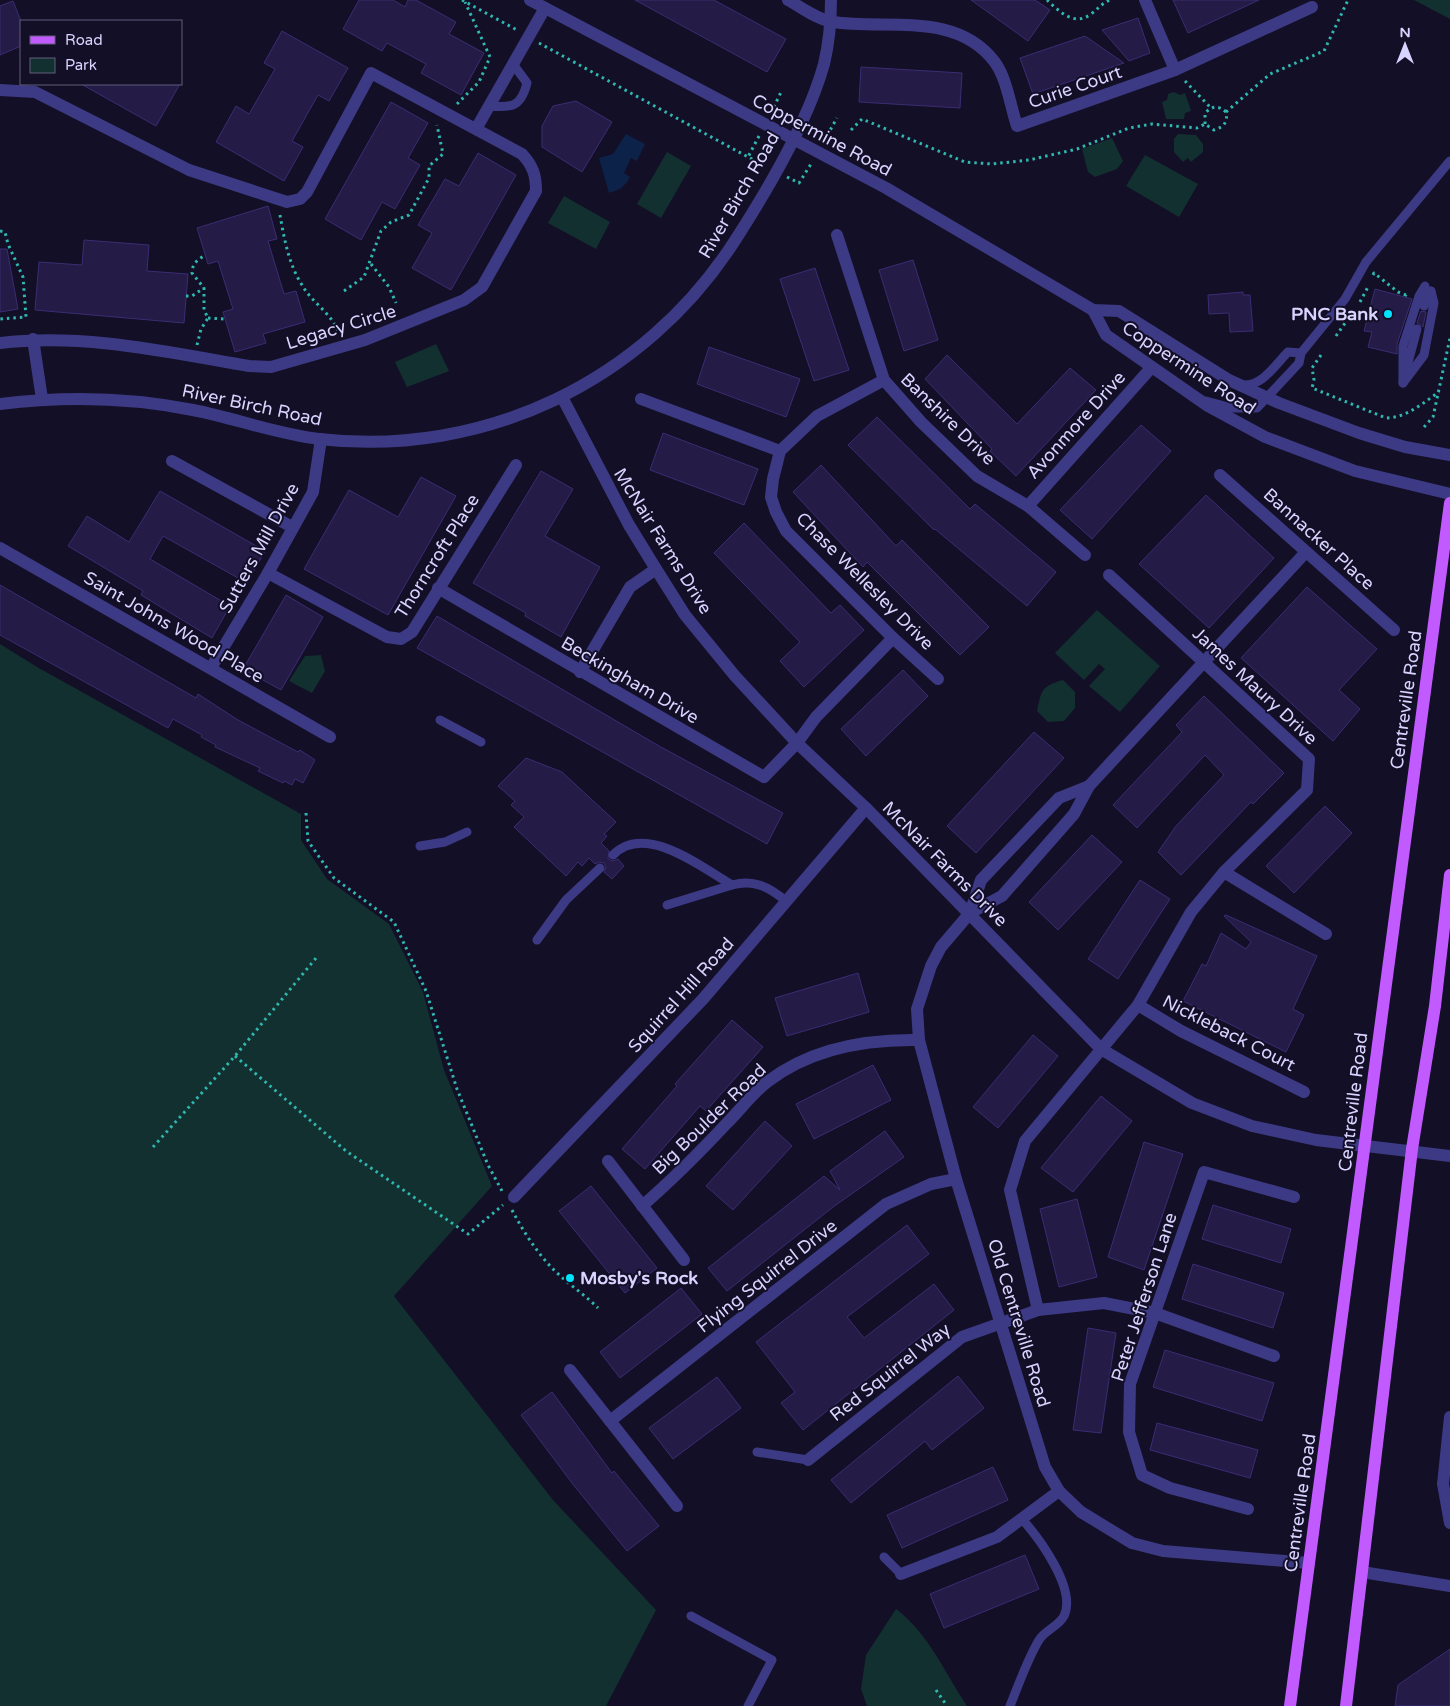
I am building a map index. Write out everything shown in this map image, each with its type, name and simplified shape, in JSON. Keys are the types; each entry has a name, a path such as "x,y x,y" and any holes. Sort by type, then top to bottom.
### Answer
{"main road":[{"name":"Centreville Road","path":"1290,1706 1450,502"},
{"path":"1346,1706 1412,1150 1435,1006 1450,875"}],"street":[{"name":"Coppermine Road","path":"530,0 886,188 1093,310 1118,311 1235,384 1359,433 1405,446 1450,455"},
{"path":"788,0 830,22"},
{"name":"River Birch Road","path":"0,404 42,399 109,398 195,410 289,434 321,439 383,442 432,438 475,430 515,418 562,397 625,360 684,309 719,266 742,230 793,139 818,84 824,62 831,0"},
{"path":"1145,0 1177,69"},
{"name":"Curie Court","path":"830,22 937,27 972,40 999,70 1017,126 1177,69 1312,6"},
{"path":"476,129 545,8"},
{"name":"Legacy Circle","path":"0,343 33,339 117,344 249,366 271,367 343,346 432,315 464,300 482,287 536,191 536,176 531,164 522,154 371,73 307,192 300,199 285,201"},
{"path":"0,90 35,92 189,170 285,201"},
{"name":"Banshire Drive","path":"837,235 884,380 921,422 977,476 1028,506 1085,555"},
{"name":"Coppermine Road","path":"1093,310 1106,335 1192,395 1265,437 1302,452 1373,476 1450,494"},
{"path":"33,339 42,399"},
{"name":"Avonmore Drive","path":"1028,506 1151,368"},
{"path":"641,399 780,451 817,416 884,380"},
{"name":"McNair Farms Drive","path":"562,397 629,525 656,569 691,622 735,676 797,743 866,808 1101,1049 1192,1103 1252,1126 1316,1140 1450,1156"},
{"name":"Sutters Mill Drive","path":"211,668 268,573 313,492 321,439"},
{"name":"Chase Wellesley Drive","path":"780,451 772,479 771,497 786,531 893,638 938,679"},
{"path":"172,460 292,527"},
{"name":"Thorncroft Place","path":"268,573 387,636 401,639 412,632 516,465"},
{"name":"Bannacker Place","path":"1220,474 1394,630"},
{"name":"Saint Johns Wood Place","path":"0,548 330,737"},
{"path":"970,913 1002,896 1074,814 1089,786 1306,552"},
{"path":"580,672 630,588 656,569"},
{"name":"James Maury Drive","path":"1038,1310 1010,1190 1025,1141 1138,1005 1191,912 1224,872 1307,790 1309,758 1109,575"},
{"name":"Beckingham Drive","path":"438,588 764,778 797,743"},
{"path":"797,743 816,717 893,638"},
{"path":"970,913 981,880 1059,798 1089,786"},
{"name":"Squirrel Hill Road","path":"511,1199 703,999 866,808"},
{"path":"1224,872 1326,934"},
{"name":"Old Centreville Road","path":"970,913 941,947 931,966 917,1009 919,1040 956,1178 1045,1467 1059,1491 1081,1512 1132,1543 1163,1551 1310,1563"},
{"name":"Nickleback Court","path":"1138,1005 1181,1031 1304,1092"},
{"name":"Big Boulder Road","path":"642,1206 674,1178 767,1082 808,1058 853,1043 872,1040 919,1040"},
{"path":"608,1161 684,1260"},
{"name":"Peter Jefferson Lane","path":"1248,1509 1170,1488 1142,1475 1129,1432 1130,1384 1204,1172 1294,1197"},
{"name":"Flying Squirrel Drive","path":"610,1421 886,1204 931,1184 956,1178"},
{"name":"Red Squirrel Way","path":"808,1460 962,1337 1038,1310 1104,1303 1155,1313 1274,1356"},
{"path":"570,1370 677,1506"},
{"path":"1450,1417 1443,1484 1450,1523"},
{"path":"901,1574 997,1537 1059,1491"},
{"path":"1362,1572 1450,1586"}],"lane":[{"path":"489,106 515,105 524,97 527,83 513,64"},
{"path":"1192,395 1232,408 1248,410 1257,408 1299,363 1301,352 1345,299 1366,262 1450,161"},
{"path":"1403,383 1403,346 1419,296 1428,288"},
{"path":"1424,306 1428,288"},
{"path":"1403,383 1424,355 1434,303 1428,288"},
{"path":"1403,383 1417,329"},
{"path":"1235,384 1254,384 1288,352 1301,352"},
{"path":"440,720 481,742"},
{"path":"420,846 445,842 467,832"},
{"path":"613,855 621,846 642,843 663,845 732,885"},
{"path":"537,940 566,900 600,868"},
{"path":"667,905 745,881 760,884 786,901"},
{"path":"757,1452 808,1460"},
{"path":"1010,1706 1040,1638 1064,1617 1067,1603 1055,1564 1038,1537 1022,1519"},
{"path":"884,1557 901,1574"},
{"path":"690,1616 772,1660 748,1706"}],"path":[{"path":"1047,0 1068,17 1074,19 1091,14 1110,0"},
{"path":"1205,124 1214,130 1222,128 1225,123 1226,112 1270,74 1324,51 1348,0"},
{"path":"464,1 748,157"},
{"path":"344,291 364,277 381,231 391,222 410,215 429,178 429,166 443,154 437,124 479,82 490,57 464,1"},
{"path":"1177,69 1191,90 1210,107 1216,107 1226,112"},
{"path":"1205,124 1205,113 1210,107"},
{"path":"851,130 862,119 965,162 992,164 1029,160 1077,148 1129,128 1152,124 1197,128 1205,124"},
{"path":"285,201 280,212 285,243 302,285 336,324 343,346"},
{"path":"0,231 5,232 8,244 21,268 26,317 0,320"},
{"path":"205,255 195,262 192,273 204,288 204,310 208,318"},
{"path":"370,264 389,287 396,304"},
{"path":"1336,336 1361,299 1374,273 1398,292 1406,295 1408,292 1419,296"},
{"path":"186,296 192,296 204,288"},
{"path":"208,318 225,319"},
{"path":"194,356 201,329 208,318"},
{"path":"1424,427 1433,417 1450,338"},
{"path":"1322,355 1312,368 1312,388 1386,418 1396,418 1439,392"},
{"path":"306,813 308,841 334,878 394,922 426,991 457,1089 488,1164 511,1199 519,1223 554,1269 585,1294 598,1308"},
{"path":"153,1147 235,1056 316,958"},
{"path":"235,1056 346,1151 468,1234 511,1199"},
{"path":"936,1690 947,1706"}],"green space":[{"path":"1414,0 1450,0 1450,19"},
{"path":"1174,92 1180,95 1185,93 1191,111 1185,113 1184,119 1166,119 1162,102 1167,100 1168,94"},
{"path":"1178,134 1196,135 1203,144 1203,152 1191,162 1188,158 1183,162 1174,152 1174,139"},
{"path":"1112,138 1123,161 1117,169 1095,177 1088,172 1082,149"},
{"path":"667,152 691,166 661,218 637,204"},
{"path":"1145,155 1198,184 1179,217 1126,186"},
{"path":"564,196 610,222 596,249 548,223"},
{"path":"436,344 449,371 407,387 395,362"},
{"path":"1097,610 1160,666 1120,712 1089,686 1105,669 1099,664 1084,680 1055,653"},
{"path":"0,644 37,667 301,814 301,840 327,879 389,924 423,992 444,1070 492,1186 394,1296 553,1500 656,1610 606,1706 0,1706"},
{"path":"321,655 325,671 312,693 289,681 305,656"},
{"path":"1063,680 1075,692 1075,708 1064,721 1048,722 1037,711 1041,694 1051,684"},
{"path":"896,1609 918,1630 936,1654 967,1706 867,1706 861,1689 866,1655"}],"water":[{"path":"626,134 645,144 637,161 631,158 624,173 630,177 624,186 609,193 599,158 613,154"}],"building":[{"path":"359,0 393,0 405,7 408,0 416,0 456,22 449,34 484,53 461,95 421,73 426,64 387,43 382,51 343,29"},
{"path":"635,0 714,0 786,39 767,72"},
{"path":"971,0 1035,0 1050,10 1028,41"},
{"path":"1173,0 1259,0 1188,33"},
{"path":"13,1 21,20 20,46 0,55 0,6"},
{"path":"1138,18 1150,53 1129,61 1102,30"},
{"path":"282,31 348,68 329,101 318,95 292,141 303,147 284,181 216,142 236,106 249,114 275,69 264,63"},
{"path":"1085,36 1124,63 1033,94 1020,58"},
{"path":"861,67 962,73 960,108 859,102"},
{"path":"83,85 179,85 156,126"},
{"path":"576,101 612,122 582,172 542,147 542,126 553,106"},
{"path":"391,102 428,123 408,158 420,165 395,209 382,202 361,240 325,219"},
{"path":"478,153 516,175 451,290 412,268 432,233 418,225 445,179 459,186"},
{"path":"268,206 277,239 268,241 284,294 296,291 305,322 263,334 266,343 235,352 223,312 233,309 218,261 208,264 197,228"},
{"path":"84,240 149,245 147,271 188,274 184,323 35,310 39,262 82,265"},
{"path":"0,249 7,249 18,309 0,312"},
{"path":"913,260 938,340 904,351 879,270"},
{"path":"815,268 849,370 814,381 780,279"},
{"name":"PNC Bank","path":"1375,289 1412,299 1397,344 1397,354 1368,347 1372,332 1364,331"},
{"path":"1243,292 1243,295 1250,295 1253,331 1230,332 1229,313 1209,314 1208,295"},
{"path":"1421,311 1426,312 1423,327 1417,323"},
{"path":"709,347 800,379 786,417 697,384"},
{"path":"947,355 1017,424 1070,368 1096,390 1016,476 990,451 992,449 925,379"},
{"path":"877,417 970,509 975,504 1056,572 1027,606 934,530 848,445"},
{"path":"1141,425 1171,451 1092,539 1060,510"},
{"path":"663,433 758,469 744,505 650,470"},
{"path":"821,465 896,546 902,540 989,627 960,655 867,562 863,567 793,492"},
{"path":"541,471 573,489 545,536 600,567 561,637 525,616 526,613 473,583"},
{"path":"421,477 456,496 388,615 304,569 349,490 398,517"},
{"path":"160,491 265,551 247,583 163,536 150,559 230,606 212,638 141,595 143,591 68,546 87,516 129,542"},
{"path":"1206,495 1274,558 1209,628 1139,564"},
{"path":"744,523 831,613 840,605 864,630 804,687 780,661 800,642 714,553"},
{"path":"0,585 196,698 198,694 238,720 298,752 300,750 315,760 303,783 295,779 292,785 284,781 283,783 258,771 260,768 215,747 216,745 201,737 202,735 173,719 168,728 0,635"},
{"path":"1307,587 1377,649 1339,690 1360,709 1333,741 1241,658"},
{"path":"286,595 323,617 281,690 243,669"},
{"path":"437,616 659,746 783,813 767,844 417,648"},
{"path":"903,670 928,696 866,756 841,729"},
{"path":"1204,696 1284,773 1253,804 1251,802 1181,875 1158,852 1176,826 1224,775 1205,755 1137,828 1113,805 1182,732 1176,725"},
{"path":"1034,732 1064,758 976,853 947,826"},
{"path":"526,758 562,772 616,822 604,834 607,836 601,843 609,851 608,859 613,861 618,859 624,866 612,879 604,872 606,867 604,863 599,862 595,864 589,858 582,866 578,862 566,876 514,827 524,817 511,805 515,801 498,786"},
{"path":"1325,806 1352,833 1294,893 1266,866"},
{"path":"1092,835 1122,862 1058,930 1029,902"},
{"path":"1140,880 1170,899 1118,979 1088,959"},
{"path":"1226,915 1317,956 1293,1009 1304,1015 1286,1052 1183,1001 1202,964 1206,966 1221,933 1246,949 1251,942 1224,916"},
{"path":"858,973 869,1012 787,1036 775,998"},
{"path":"732,1020 763,1047 706,1111 700,1106 645,1169 622,1149 677,1086 675,1084"},
{"path":"1033,1035 1058,1056 998,1128 973,1107"},
{"path":"873,1065 891,1100 814,1139 796,1104"},
{"path":"1101,1096 1132,1121 1073,1192 1041,1168"},
{"path":"765,1121 792,1146 733,1210 706,1186"},
{"path":"885,1131 904,1157 833,1207 727,1291 708,1268 824,1176 840,1190 830,1171"},
{"path":"1144,1142 1183,1154 1144,1270 1108,1257"},
{"path":"591,1186 657,1268 625,1293 559,1211"},
{"path":"1077,1199 1097,1277 1059,1287 1040,1209"},
{"path":"1213,1205 1291,1229 1281,1263 1202,1239"},
{"path":"907,1225 929,1254 847,1317 864,1338 934,1284 954,1310 803,1430 781,1403 795,1392 756,1342"},
{"path":"1193,1264 1284,1293 1273,1328 1182,1299"},
{"path":"681,1288 702,1314 620,1378 600,1352"},
{"path":"1088,1328 1116,1333 1101,1433 1073,1430"},
{"path":"1165,1350 1274,1383 1262,1421 1153,1387"},
{"path":"958,1376 984,1408 932,1450 925,1441 851,1503 831,1480"},
{"path":"717,1377 741,1408 673,1459 649,1428"},
{"path":"552,1392 612,1473 614,1471 659,1526 627,1551 572,1483 521,1415"},
{"path":"1157,1423 1258,1450 1250,1478 1150,1450"},
{"path":"993,1467 1008,1500 902,1548 887,1515"},
{"path":"1025,1555 1039,1589 944,1628 930,1594"},
{"path":"1450,1649 1450,1706 1395,1706 1398,1685"}],"place":[{"name":"PNC Bank","path":"1388,314"},
{"name":"Mosby's Rock","path":"570,1278"}]}
